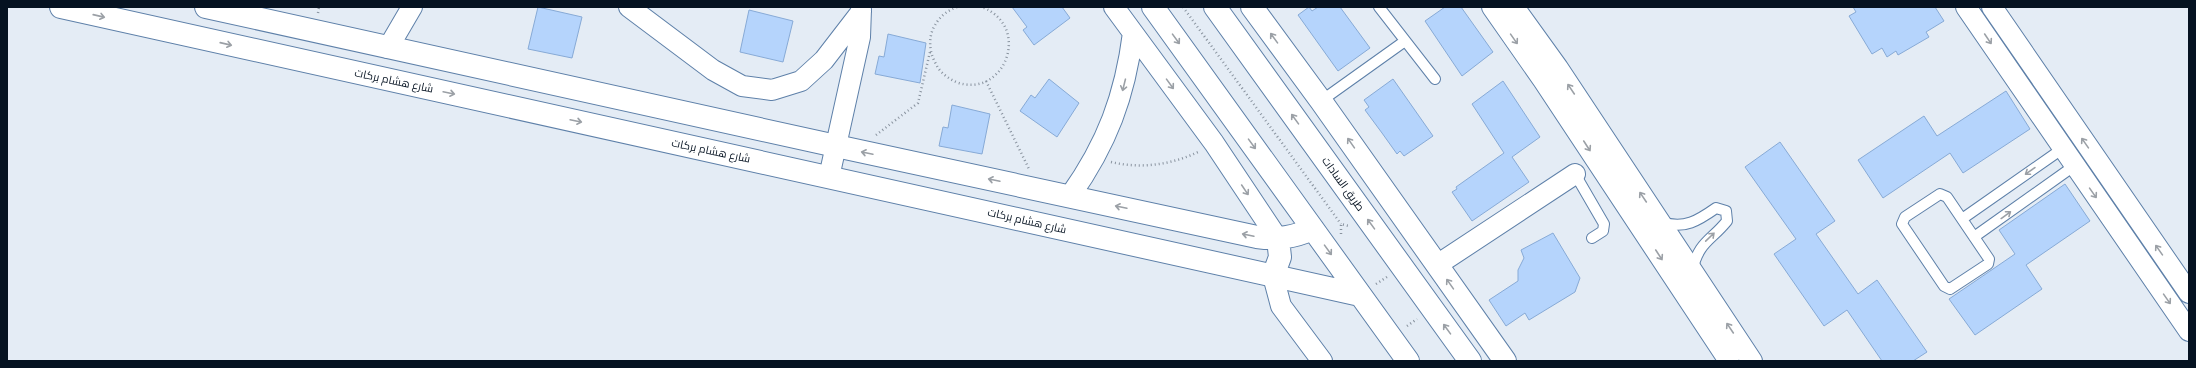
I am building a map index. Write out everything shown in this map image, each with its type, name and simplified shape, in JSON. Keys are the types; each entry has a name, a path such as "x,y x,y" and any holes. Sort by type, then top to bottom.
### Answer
{"street":[{"name":"شارع هشام بركات","path":"61,7 1273,276 1366,287"},
{"path":"206,7 846,149 1257,237 1278,239 1302,234 1313,229"},
{"path":"388,48 412,7"},
{"path":"629,7 713,70 742,86 772,90 801,81 824,60 861,10"},
{"path":"1114,7 1214,143 1278,239 1280,257 1273,276 1282,306 1322,361"},
{"path":"1153,7 1313,229 1366,287 1408,361"},
{"name":"طريق السادات","path":"1215,7 1344,186 1392,271 1433,310 1470,361"},
{"path":"1252,7 1321,101 1505,361"},
{"path":"1492,7 1550,74 1659,221 1752,361"},
{"path":"1966,7 2062,149 2189,331"},
{"path":"1992,7 2189,293"},
{"path":"1518,8 1550,74 1729,361"},
{"path":"830,177 846,149 860,37 861,10"},
{"path":"269,54 276,23"},
{"path":"1070,196 1095,158 1110,128 1121,98 1129,66 1133,33"},
{"path":"1344,186 1369,169"},
{"path":"1437,266 1575,174"}],"lane":[{"path":"1379,7 1435,78"},
{"path":"1321,101 1405,41"},
{"path":"1962,219 2062,149"},
{"path":"1974,237 2074,166"},
{"path":"1575,174 1604,224 1603,231 1592,238"},
{"path":"1940,194 1947,197 1974,237 1988,257 1988,264 1954,287 1948,288 1944,286 1902,224 1905,217 1940,194"},
{"path":"1659,221 1668,224 1687,224 1696,222 1716,208 1726,211 1727,221 1702,245 1692,271"}],"path":[{"path":"846,149 918,103 930,50 932,31 936,22 943,15 957,7"},
{"path":"930,50 937,67 951,80 968,84 986,81 995,76 1006,60 1009,41 1003,22 997,15 982,7"},
{"path":"1182,7 1340,224 1342,238"},
{"path":"986,81 1039,190"},
{"path":"1095,158 1126,165 1157,165 1186,157 1214,143"},
{"path":"1340,224 1352,227"},
{"path":"1366,287 1375,286 1392,271"},
{"path":"1409,333 1405,328 1433,310"}],"building":[{"path":"538,7 582,17 572,58 528,49"},
{"path":"1012,7 1062,7 1070,18 1034,45 1023,30 1027,27"},
{"path":"1309,7 1312,11 1318,7 1340,7 1370,48 1338,71 1298,15"},
{"path":"1445,7 1461,7 1493,52 1462,76 1425,21"},
{"path":"1853,7 1935,7 1944,21 1926,32 1929,37 1898,55 1896,51 1887,57 1882,48 1872,54 1849,16 1856,12"},
{"path":"749,10 793,21 783,62 740,52"},
{"path":"888,34 926,43 920,83 875,74 879,56 884,57"},
{"path":"1049,79 1079,103 1057,137 1020,111 1031,95 1035,98"},
{"path":"1393,79 1433,136 1404,156 1400,151 1397,154 1365,110 1369,107 1364,100"},
{"path":"1503,81 1540,137 1512,157 1529,182 1472,221 1452,192 1457,189 1456,187 1504,153 1472,104"},
{"path":"2006,91 2030,129 1963,173 1950,153 1883,198 1858,160 1924,116 1937,136"},
{"path":"952,105 990,114 982,154 939,146 943,127 948,128"},
{"path":"1780,142 1835,221 1816,234 1858,294 1877,280 1927,352 1913,361 1882,361 1847,310 1824,326 1774,254 1796,239 1745,167"},
{"path":"2065,184 2090,221 2026,265 2042,289 1975,335 1949,299 2015,254 1999,230"},
{"path":"1553,233 1580,278 1575,292 1529,320 1525,313 1506,326 1489,300 1518,281 1518,270 1524,258 1521,250"}]}
